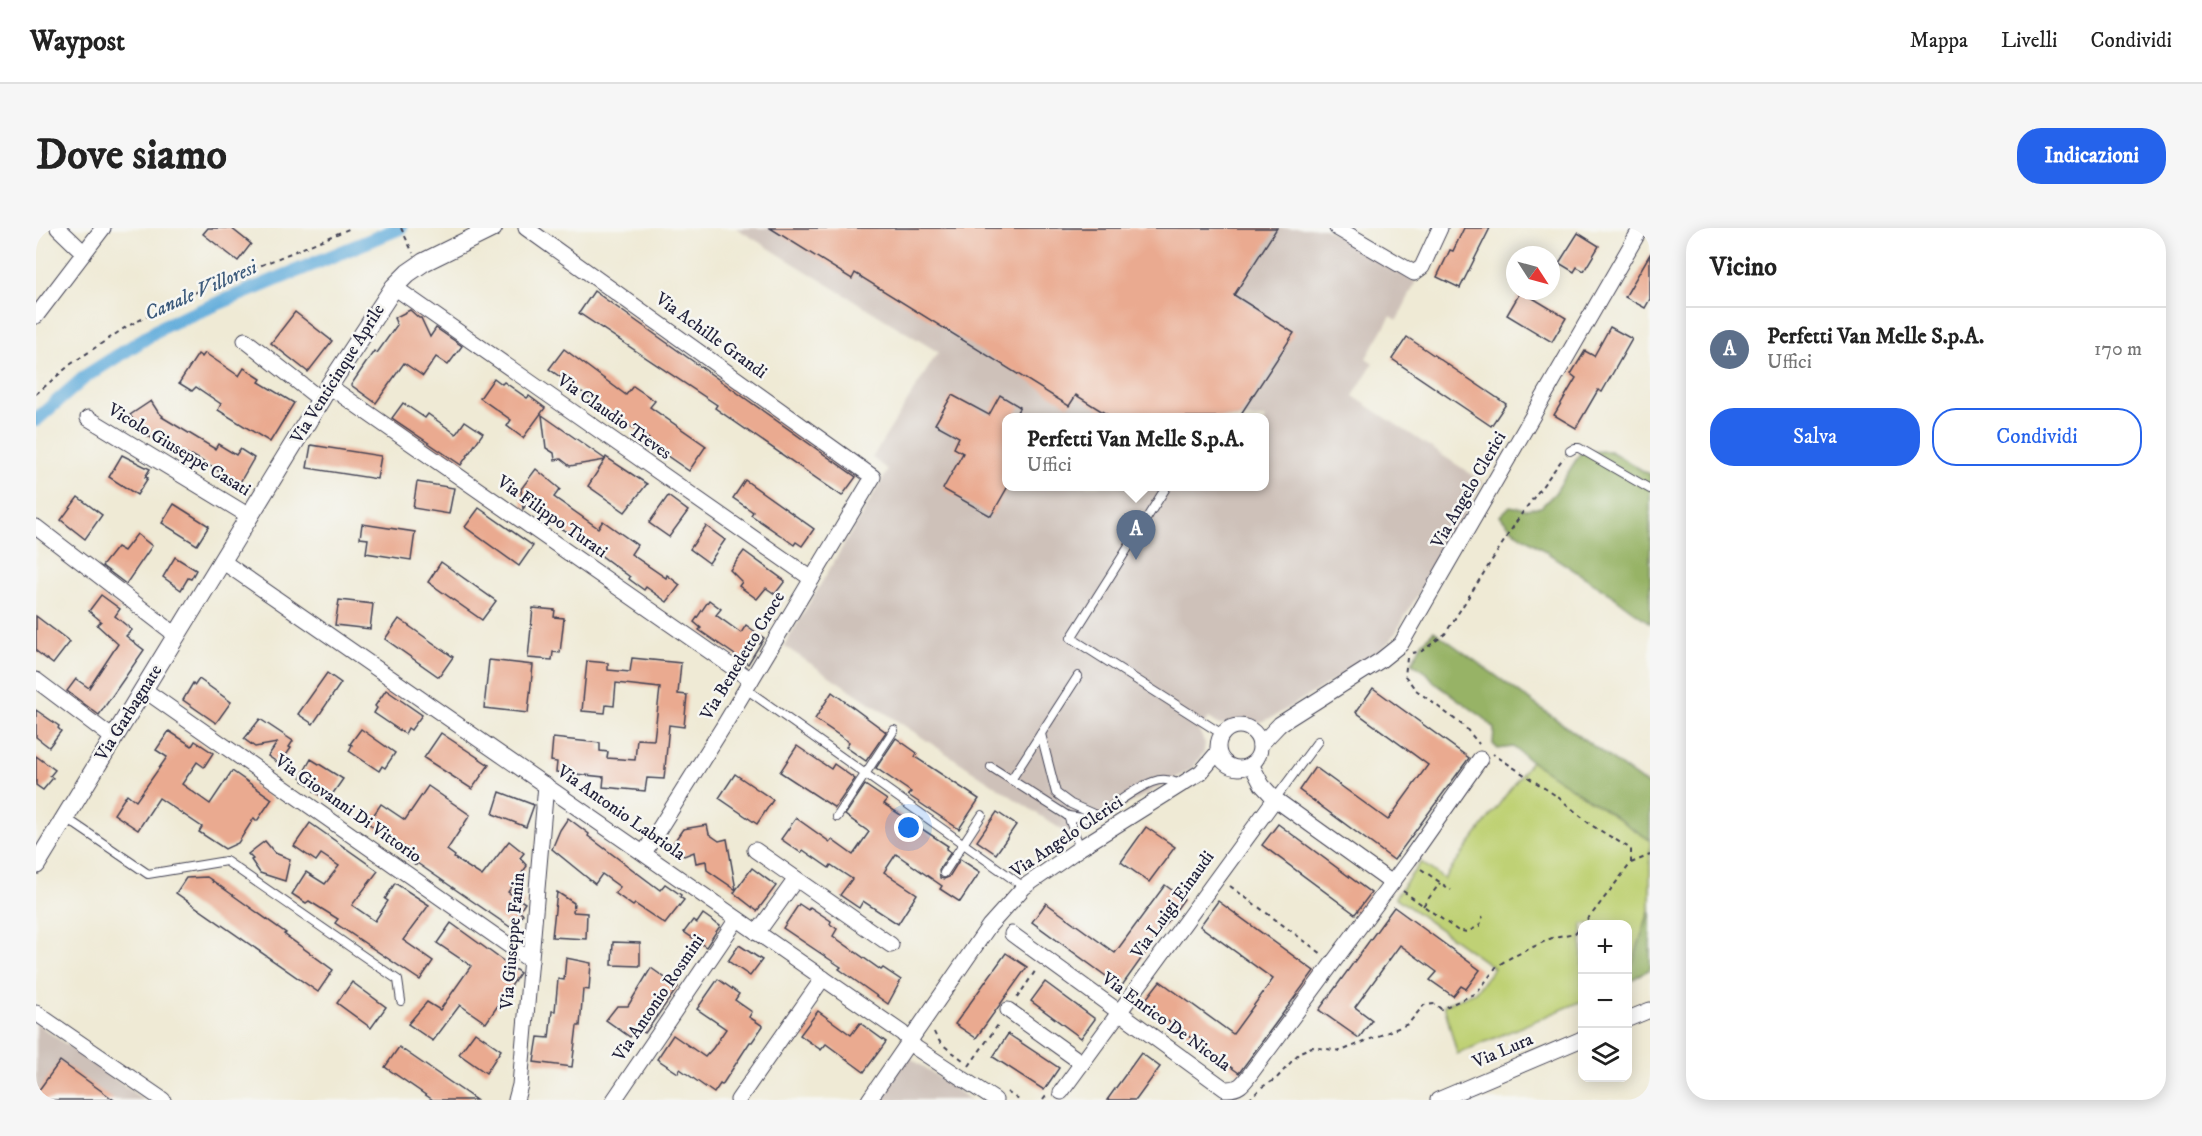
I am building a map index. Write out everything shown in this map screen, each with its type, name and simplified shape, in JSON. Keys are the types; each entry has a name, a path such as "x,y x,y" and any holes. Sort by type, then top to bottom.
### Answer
{"street":[{"path":"58,228 84,253"},
{"path":"36,316 103,228"},
{"name":"Via Venticinque Aprile","path":"222,561 325,393 394,287 424,262 494,228"},
{"name":"Via Achille Grandi","path":"526,228 873,477"},
{"path":"1337,228 1414,273 1422,267 1440,228"},
{"name":"Via Angelo Clerici","path":"1260,745 1280,724 1381,660 1404,649 1641,228"},
{"name":"Via Claudio Treves","path":"394,287 812,579"},
{"name":"Via Filippo Turati","path":"245,340 749,684"},
{"name":"Vicolo Giuseppe Casati","path":"88,418 249,516"},
{"name":"Via Benedetto Croce","path":"644,853 873,477"},
{"path":"36,526 176,635"},
{"name":"Via Garbagnate","path":"36,865 222,561"},
{"name":"Via Antonio Labriola","path":"222,561 823,978 910,1041 916,1048 999,1094"},
{"path":"36,680 113,738"},
{"name":"Via Giovanni Di Vittorio","path":"143,689 531,961"},
{"name":"Via Angelo Clerici","path":"1253,730 1280,724"},
{"path":"1240,725 1253,730 1260,745 1258,756 1251,764 1239,768 1228,765 1218,752 1217,746 1222,734 1227,729 1240,725"},
{"name":"Via Angelo Clerici","path":"869,1100 989,926 1024,887 1080,848 1201,772 1218,752"},
{"name":"Via Enrico De Nicola","path":"1012,934 1225,1089 1234,1090 1242,1085 1395,885 1480,759"},
{"path":"1251,764 1262,785 1275,799 1395,885"},
{"name":"Via Angelo Clerici","path":"1201,772 1228,765"},
{"name":"Via Giuseppe Fanin","path":"516,1100 520,1085 546,785"},
{"name":"Via Luigi Einaudi","path":"1061,1092 1275,799"},
{"path":"755,850 891,945"},
{"path":"757,933 796,879"},
{"name":"Via Antonio Rosmini","path":"614,1100 737,919"},
{"path":"738,1100 823,978"},
{"path":"1008,1010 1082,1064"},
{"path":"1632,1017 1650,1010"},
{"path":"36,1013 163,1100"},
{"name":"Via Lura","path":"1438,1100 1578,1041"}],"lane":[{"path":"1570,451 1579,448 1650,489"},
{"path":"1164,491 1071,638 1222,734"},
{"path":"1011,780 1078,676"},
{"path":"749,684 865,773 1024,887"},
{"path":"837,817 894,730"},
{"path":"1041,734 1056,793 1071,804 1098,816"},
{"path":"1275,799 1317,741"},
{"path":"991,767 1068,816 1090,819 1145,785 1158,780 1182,785"},
{"path":"944,873 982,815"},
{"path":"1068,816 1080,848"},
{"path":"65,817 148,874 226,861 398,980 401,1001"}],"path":[{"path":"36,394 71,364 126,327 187,296 351,228"},
{"path":"401,228 413,253"},
{"path":"1570,451 1557,464 1520,516 1445,634 1422,651 1404,649 1405,676 1416,690 1465,727 1486,750 1558,797 1591,825 1631,849 1631,863"},
{"path":"1248,1100 1262,1087 1276,1079 1300,1052 1312,1047 1341,1052 1408,1024 1424,1005 1435,1004 1441,1009 1473,996 1497,966 1509,958 1554,937 1575,933 1631,863 1650,855"},
{"path":"1416,865 1450,890"},
{"path":"1218,878 1328,958"},
{"path":"1423,906 1440,883"},
{"path":"1395,885 1457,930 1467,932 1479,926 1483,919 1482,916"},
{"path":"932,1027 938,1041 954,1051 969,1066"},
{"path":"999,1094 1019,1100"}],"shaded area":[{"path":"736,228 1325,228 1416,282 1397,320 1391,316 1366,358 1373,363 1353,396 1483,482 1392,639 1376,654 1275,716 1260,722 1219,725 1209,718 1199,731 1205,743 1204,752 1192,769 1071,836 784,646 888,470 872,458 938,352"},
{"path":"36,1023 144,1100 36,1100"},
{"path":"908,1056 971,1100 878,1100"}],"green space":[{"path":"1610,451 1650,475 1650,623 1603,589 1514,531 1500,516 1510,506 1526,509 1541,507 1555,493 1581,452"},
{"path":"1434,631 1650,787 1650,840 1513,747 1498,749 1493,744 1494,729 1484,718 1435,683 1427,673 1412,663 1422,643"},
{"path":"1531,761 1650,840 1650,908 1632,965 1632,920 1578,920 1578,1003 1457,1054 1444,1005 1475,992 1494,968 1395,897 1421,862 1444,879"},
{"path":"1650,908 1650,969 1632,980 1632,965"}],"building":[{"path":"208,228 231,228 251,244 238,261 203,234"},
{"path":"770,228 1277,228 1234,295 1294,333 1242,413 1105,413 1076,395 1069,406 855,273 852,279"},
{"path":"1464,228 1490,228 1460,288 1437,277"},
{"path":"1578,233 1599,246 1584,271 1577,267 1574,272 1560,261"},
{"path":"1650,254 1650,299 1645,308 1625,297"},
{"path":"594,291 856,477 842,496 715,408 717,405 579,313"},
{"path":"1516,300 1536,300 1566,318 1552,342 1507,315"},
{"path":"410,310 421,318 430,337 436,328 462,346 448,365 436,357 423,376 404,363 376,403 351,385 374,351 377,353 397,325 394,318"},
{"path":"295,312 332,341 308,372 271,343"},
{"path":"1610,327 1632,339 1602,392 1598,390 1576,428 1554,415 1576,378 1571,374 1585,351 1594,356"},
{"path":"1407,337 1506,404 1491,426 1392,359"},
{"path":"564,349 626,395 633,386 655,401 650,407 706,446 689,471 647,442 649,439 549,369"},
{"path":"205,353 239,376 244,368 261,379 259,382 294,403 270,442 218,410 221,404 196,387 192,391 179,383 198,354 202,357"},
{"path":"494,378 527,398 529,396 545,408 523,438 507,426 511,420 480,398"},
{"path":"952,395 989,415 1000,395 1020,407 1016,413 1002,413 1002,491 1005,491 991,516 943,489 963,453 954,448 959,437 935,424"},
{"path":"151,401 162,417 215,449 218,444 236,455 240,449 254,458 239,484 192,455 191,457 186,454 184,458 140,431 130,415"},
{"path":"403,403 425,418 428,414 456,434 465,421 483,433 461,465 392,418"},
{"path":"542,415 605,459 606,457 647,484 625,512 588,486 605,460 570,466 561,459 555,460 554,453 546,448"},
{"path":"311,445 381,456 377,479 307,468"},
{"path":"122,455 150,469 145,477 148,478 137,495 109,477"},
{"path":"536,469 560,489 554,497 598,528 603,521 637,545 631,554 680,585 667,602 646,587 644,590 577,538 555,525 558,522 529,501 523,509 521,489"},
{"path":"745,480 814,529 802,546 796,542 794,545 751,515 753,512 733,498"},
{"path":"417,482 454,488 449,514 413,508"},
{"path":"668,496 688,511 669,537 649,523"},
{"path":"78,497 102,515 85,539 61,520"},
{"path":"174,504 209,526 197,545 162,523"},
{"path":"479,508 533,546 519,566 465,527"},
{"path":"362,524 415,532 411,560 366,553 368,539 360,538"},
{"path":"706,526 725,540 709,563 690,549"},
{"path":"137,534 152,546 126,584 102,566 117,547 124,551"},
{"path":"744,551 785,581 775,594 766,588 757,599 739,586 742,582 730,570"},
{"path":"175,557 196,570 181,590 163,577"},
{"path":"441,562 496,601 482,620 428,582"},
{"path":"101,595 120,609 115,616 132,630 126,636 144,650 99,715 67,691 76,679 89,688 118,644 97,625 101,621 89,611"},
{"path":"339,600 373,604 370,629 335,625"},
{"path":"709,600 721,609 716,615 741,633 746,625 764,638 748,664 699,630 701,628 694,622"},
{"path":"533,608 555,610 554,617 564,618 560,653 553,652 552,660 528,658"},
{"path":"36,616 70,642 53,664 36,651"},
{"path":"399,619 453,657 439,677 385,639"},
{"path":"632,658 681,663 678,694 687,695 684,727 669,725 664,779 647,778 645,791 603,787 604,777 556,772 557,762 551,761 553,738 600,743 600,751 608,752 607,758 635,760 637,739 654,740 660,688 616,683 614,706 606,705 605,713 582,711 587,661 608,663 608,670 630,672"},
{"path":"489,660 533,665 528,713 484,708"},
{"path":"327,673 341,683 313,724 298,714"},
{"path":"199,679 231,702 216,723 183,700 193,683 195,685"},
{"path":"1373,688 1469,758 1394,860 1299,790 1315,767 1388,820 1428,765 1356,712"},
{"path":"386,690 422,715 411,730 408,728 405,734 374,713 377,708 375,706"},
{"path":"832,692 886,732 866,761 846,747 849,742 815,719"},
{"path":"36,710 59,726 61,731 49,747 36,737"},
{"path":"260,719 293,741 280,764 268,756 277,743 255,747 244,739"},
{"path":"361,729 395,753 385,768 382,766 379,771 349,751 352,745 350,744"},
{"path":"169,731 192,746 195,741 213,753 204,767 197,762 182,784 210,804 232,771 272,799 257,821 254,818 238,843 225,849 199,832 202,827 159,798 138,830 114,814 127,794 136,801 167,757 156,750"},
{"path":"441,733 489,765 472,789 424,758"},
{"path":"896,738 917,753 915,757 979,799 959,829 908,795 911,792 876,768"},
{"path":"797,746 831,769 834,764 855,779 835,808 780,772"},
{"path":"36,756 55,770 50,776 53,778 43,790 36,785"},
{"path":"311,759 343,779 329,799 326,800 314,791 315,789 301,777"},
{"path":"735,774 773,800 757,824 719,798"},
{"path":"865,785 887,800 884,804 948,846 946,849 951,852 939,870 940,878 949,877 960,859 980,872 960,902 940,889 942,886 896,854 884,872 917,894 898,924 863,901 859,908 840,895 852,879 831,865 829,868 803,850 801,853 781,839 796,818 853,855 869,832 845,815"},
{"path":"428,786 470,815 447,850 455,856 454,858 482,876 509,841 524,853 520,858 527,866 508,892 525,903 519,912 523,914 513,929 417,863 416,865 401,854 405,848 368,823 381,804 405,820"},
{"path":"500,792 534,805 526,827 493,814"},
{"path":"997,812 1016,825 996,854 977,841"},
{"path":"568,818 589,834 588,836 660,890 665,884 681,895 680,897 684,900 665,924 615,893 620,887 602,874 595,884 552,849"},
{"path":"310,823 378,871 352,905 375,921 388,901 385,899 395,883 429,905 403,940 433,961 420,980 335,923 338,919 309,901 306,903 292,894 306,872 325,884 339,866 321,854 316,861 294,846"},
{"path":"1278,824 1371,893 1355,914 1262,845"},
{"path":"707,825 709,834 719,841 727,839 736,890 707,870 706,861 696,863 694,852 684,856 671,846 683,829"},
{"path":"1146,827 1175,847 1149,882 1121,862"},
{"path":"265,841 275,853 290,859 285,881 260,873 248,854"},
{"path":"752,868 776,886 757,911 734,893"},
{"path":"207,877 286,933 284,934 333,970 318,992 176,893 186,878"},
{"path":"1165,885 1184,899 1121,987 1032,922 1046,903 1115,953"},
{"path":"557,892 574,903 573,912 587,913 586,939 552,937"},
{"path":"1218,901 1314,971 1239,1073 1143,1003 1160,981 1233,1034 1273,979 1200,926"},
{"path":"799,904 808,910 810,907 831,921 830,924 837,929 833,936 881,970 883,968 901,980 888,1004 839,969 841,967 783,928"},
{"path":"1394,907 1480,970 1466,989 1461,986 1453,996 1430,980 1437,972 1400,945 1355,1007 1372,1020 1359,1038 1319,1010"},
{"path":"703,914 720,926 706,947 684,932 693,920 697,923"},
{"path":"451,923 520,973 486,1023 460,1005 433,1041 408,1024 427,1002 440,1010 471,966 437,943"},
{"path":"613,942 640,943 640,966 612,965"},
{"path":"739,945 762,960 750,976 728,961"},
{"path":"1006,953 1027,967 976,1038 955,1024"},
{"path":"566,958 591,963 589,990 583,989 580,1026 577,1026 572,1067 534,1062 538,1037 549,1038 552,1011 555,1011 558,979 564,980"},
{"path":"651,968 678,987 645,1033 637,1028 630,1037 606,1020 617,1006 628,1006"},
{"path":"718,979 739,994 735,1000 752,1012 749,1017 763,1026 714,1093 680,1069 678,1073 657,1059 673,1035 705,1057 713,1048 726,1029 697,1009"},
{"path":"352,982 386,1007 371,1028 337,1003"},
{"path":"1045,982 1095,1019 1081,1038 1031,1001"},
{"path":"818,1011 851,1035 860,1023 886,1042 864,1072 826,1044 821,1050 800,1035"},
{"path":"475,1032 501,1050 486,1073 459,1054"},
{"path":"1008,1034 1059,1068 1044,1090 993,1057"},
{"path":"399,1047 476,1100 433,1100 385,1067"},
{"path":"1141,1053 1160,1067 1136,1100 1107,1100"},
{"path":"60,1061 114,1100 36,1100 36,1094"}],"waterway":[{"name":"Canale Villoresi","path":"36,420 86,376 166,325 400,228"}],"place":[{"name":"Perfetti Van Melle S.p.A.","path":"1136,560"}]}
